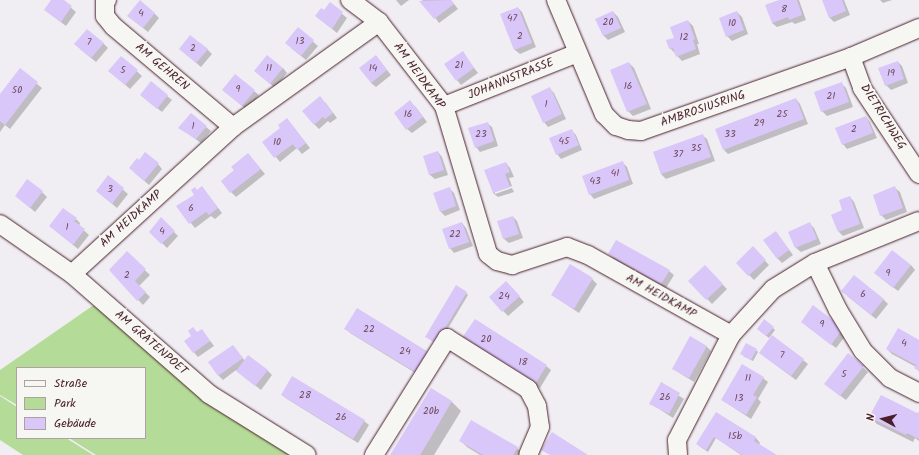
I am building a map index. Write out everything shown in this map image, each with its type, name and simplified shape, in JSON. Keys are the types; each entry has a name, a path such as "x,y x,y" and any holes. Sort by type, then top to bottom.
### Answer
{"street":[{"name":"AM GEHREN","path":"107,0 105,2 105,16 113,26 233,127"},
{"path":"350,0 379,22"},
{"name":"AMBROSIUSRING","path":"556,0 604,114 616,126 628,130 641,131 851,57 919,28"},
{"name":"AM HEIDKAMP","path":"72,274 233,127 379,22 444,106 488,254 497,261 512,265 567,248 588,255 731,335"},
{"name":"JOHANNSTRASSE","path":"444,106 578,53"},
{"name":"DIETRICHWEG","path":"851,57 862,88 919,174"},
{"path":"678,455 676,440 731,335 772,290 815,263 919,221"},
{"name":"AM GRATENPOET","path":"0,224 72,274 209,394 307,455"},
{"path":"815,263 838,310 863,351 890,378 919,393"},
{"path":"374,455 447,338 528,388 537,406 540,427 528,455"}],"green space":[{"path":"101,300 209,394 307,455 96,455 71,439 146,439 146,367 16,367 16,404 0,395 0,370"},
{"path":"0,396 16,406 16,439 68,439 93,455 23,455 0,440"}],"building":[{"path":"51,0 64,0 72,6 61,22 44,10"},
{"path":"140,0 155,13 143,28 127,16"},
{"path":"451,0 454,4 434,19 419,1"},
{"path":"779,0 797,0 802,15 789,20 788,17 772,23 765,5"},
{"path":"822,0 842,0 846,11 829,18"},
{"path":"330,2 343,12 332,29 315,16 321,8 324,10"},
{"path":"518,7 532,43 514,50 500,14"},
{"path":"613,11 621,28 603,36 595,19"},
{"path":"737,11 744,30 726,37 719,18"},
{"path":"688,20 695,39 693,40 696,49 676,57 673,48 669,49 666,40 674,38 670,27"},
{"path":"298,27 314,40 301,56 285,43"},
{"path":"87,29 104,43 91,58 74,44"},
{"path":"190,35 208,49 196,63 179,49"},
{"path":"463,51 474,68 456,81 444,64"},
{"path":"267,55 283,68 270,84 254,71"},
{"path":"376,55 387,70 371,83 359,68"},
{"path":"121,56 138,70 125,85 108,71"},
{"path":"898,61 904,79 885,86 878,68"},
{"path":"629,62 647,104 627,112 610,70"},
{"path":"20,68 38,82 5,125 0,121 0,94"},
{"path":"235,74 255,90 242,106 222,90"},
{"path":"151,81 168,95 157,109 140,95"},
{"path":"842,82 849,102 821,112 814,92"},
{"path":"550,87 562,114 543,123 531,96"},
{"path":"320,96 333,113 325,119 323,117 314,125 302,111"},
{"path":"796,98 804,119 723,150 715,129"},
{"path":"410,100 423,117 406,130 394,113"},
{"path":"191,113 207,126 196,139 178,128"},
{"path":"866,116 873,133 842,145 835,128"},
{"path":"287,118 306,143 297,150 293,144 274,158 262,142 280,128 278,125"},
{"path":"488,122 494,141 475,148 468,128"},
{"path":"572,129 579,145 556,155 549,138"},
{"path":"703,134 711,157 661,174 653,152"},
{"path":"438,151 444,170 429,175 423,156"},
{"path":"145,152 159,163 144,181 129,168 137,158 139,160"},
{"path":"248,153 261,169 230,193 221,181 234,170 231,167"},
{"path":"623,161 629,180 589,195 582,176"},
{"path":"506,162 510,172 505,174 510,187 493,193 484,170"},
{"path":"108,175 124,188 112,204 96,191"},
{"path":"27,179 43,191 30,208 15,196"},
{"path":"202,186 218,208 209,215 206,212 189,224 176,206 194,195 191,190 195,187 197,190"},
{"path":"895,186 903,208 880,216 873,195"},
{"path":"450,187 456,206 440,212 433,193"},
{"path":"850,196 860,224 838,232 831,215 842,210 839,200"},
{"path":"63,208 77,218 74,221 85,229 73,245 49,226"},
{"path":"513,216 519,234 503,239 497,221"},
{"path":"161,217 175,231 161,244 149,232"},
{"path":"462,222 469,242 449,249 442,229"},
{"path":"810,222 817,239 795,248 788,232"},
{"path":"776,231 789,250 777,259 763,240"},
{"path":"616,240 670,270 661,284 608,254"},
{"path":"753,246 766,260 748,276 736,263"},
{"path":"892,250 911,265 893,288 874,273"},
{"path":"127,251 146,269 135,281 146,292 137,301 109,270"},
{"path":"570,264 593,278 574,309 551,295"},
{"path":"705,265 723,284 706,300 688,281"},
{"path":"854,275 884,299 871,315 841,291"},
{"path":"506,281 520,296 502,312 489,297"},
{"path":"456,285 467,292 436,343 425,337"},
{"path":"813,305 843,328 831,345 801,322"},
{"path":"357,308 430,353 417,373 344,329"},
{"path":"475,319 547,365 535,384 462,338"},
{"path":"764,319 774,327 766,336 757,329"},
{"path":"193,327 197,332 202,329 210,341 193,353 184,341 191,336 188,331"},
{"path":"898,328 919,340 919,371 914,368 916,365 886,349"},
{"path":"772,335 804,359 791,376 759,353"},
{"path":"690,336 707,346 689,378 672,369"},
{"path":"746,343 757,349 751,360 740,354"},
{"path":"233,345 243,358 218,376 208,362"},
{"path":"848,353 864,366 840,396 824,384"},
{"path":"248,355 268,370 255,386 236,371"},
{"path":"742,364 764,377 753,395 757,397 746,415 721,400"},
{"path":"292,376 365,420 353,439 281,395"},
{"path":"661,382 680,393 669,414 649,404"},
{"path":"431,388 452,401 420,455 390,455"},
{"path":"881,395 917,413 919,412 919,439 907,433 906,435 869,417"},
{"path":"716,412 756,437 754,441 777,455 742,455 714,437 706,450 696,444"},
{"path":"471,420 518,447 513,455 483,455 459,441"},
{"path":"552,432 588,455 550,455 541,450"}]}
